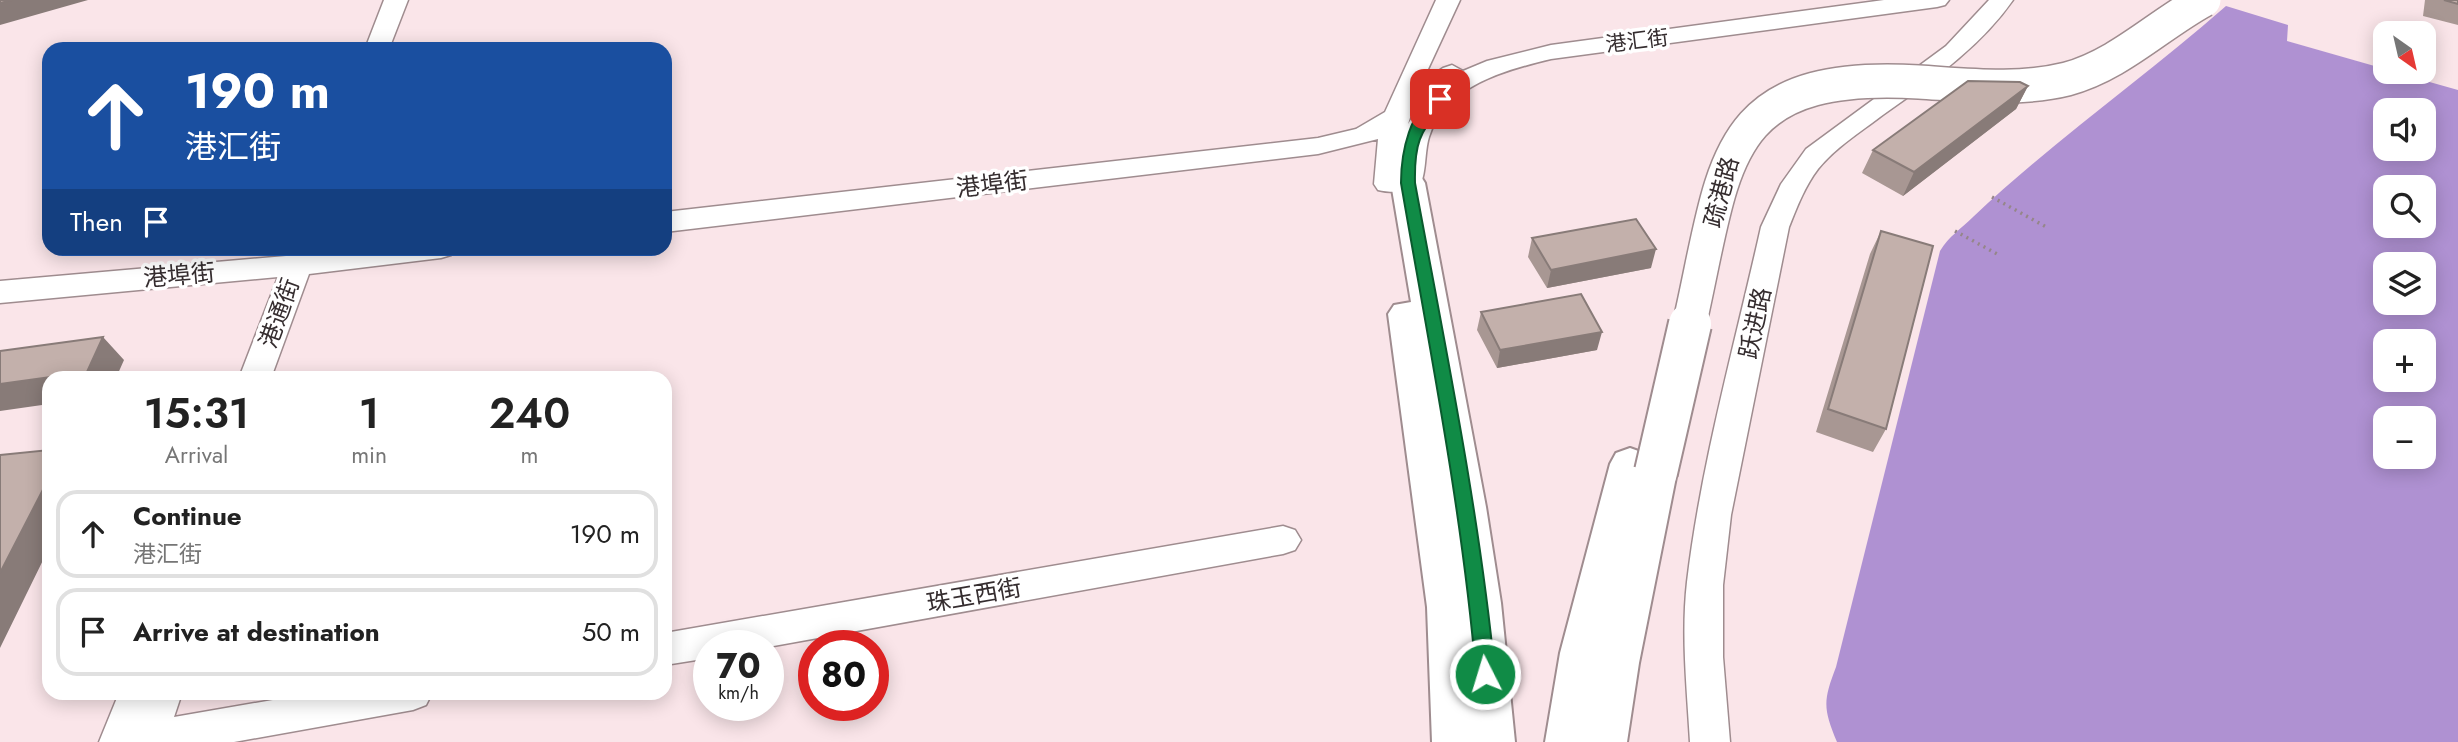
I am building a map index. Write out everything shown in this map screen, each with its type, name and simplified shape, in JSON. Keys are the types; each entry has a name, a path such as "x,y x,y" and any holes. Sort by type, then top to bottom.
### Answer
{"highway":[{"path":"1643,468 1703,163 1723,123 1738,108 1774,86 1828,71 1884,67 1989,74 2050,67 2091,53 2172,0"},
{"name":"疏港路","path":"1569,742 1583,653 1643,468 1725,169 1737,139 1755,117 1789,96 1837,83 1887,79 1995,86 2066,79 2089,72 2117,58 2204,0"},
{"path":"1394,178 1449,607 1456,742"},
{"path":"1394,178 1465,507 1479,603 1491,742"},
{"name":"疏港路","path":"1604,742 1643,468"}],"street":[{"path":"380,42 396,0"},
{"path":"398,42 413,0"},
{"path":"1318,146 1363,136 1395,117 1424,94 1448,0"},
{"name":"港汇街","path":"1394,178 1408,162 1412,139 1422,120 1424,94 1445,77 1469,64 1542,43 1872,0"},
{"name":"港汇街","path":"1424,94 1460,83 1489,68 1519,58 1937,0"},
{"name":"跃进路","path":"1710,742 1704,657 1705,585 1714,515 1775,227 1789,192 1811,160 1841,134 1957,48 1983,25 2001,0"},
{"path":"1394,178 1388,146 1395,117"},
{"path":"1318,146 1357,154 1394,178"},
{"name":"港埠街","path":"672,221 1318,146"},
{"name":"港埠街","path":"0,292 310,256"},
{"name":"港通街","path":"258,371 310,256"},
{"name":"港通街","path":"278,371 310,256"},
{"name":"珠玉西街","path":"672,648 1283,540"},
{"path":"135,741 138,700"},
{"path":"135,741 159,700"},
{"path":"135,741 372,700"}],"path":[{"path":"1992,197 2048,228"},
{"path":"1955,231 1999,255"}],"shaded area":[{"path":"2226,6 2288,25 2287,41 2373,66 2373,84 2436,84 2458,90 2458,742 1837,742 1827,712 1827,697 1940,251 1955,233 2035,162"}],"building":[{"path":"1968,81 2020,82 2028,86 1914,172 1873,150"},
{"path":"1636,219 1656,249 1551,270 1532,238"},
{"path":"1881,231 1933,246 1886,429 1828,409"},
{"path":"1581,294 1602,332 1500,350 1481,312"},
{"path":"103,337 87,371 42,371 42,378 0,384 0,351"},
{"path":"42,451 42,492 0,573 0,455"}],"route":[{"path":"1440,99 1422,120 1412,139 1408,183 1465,507 1479,603 1485,674"}]}
